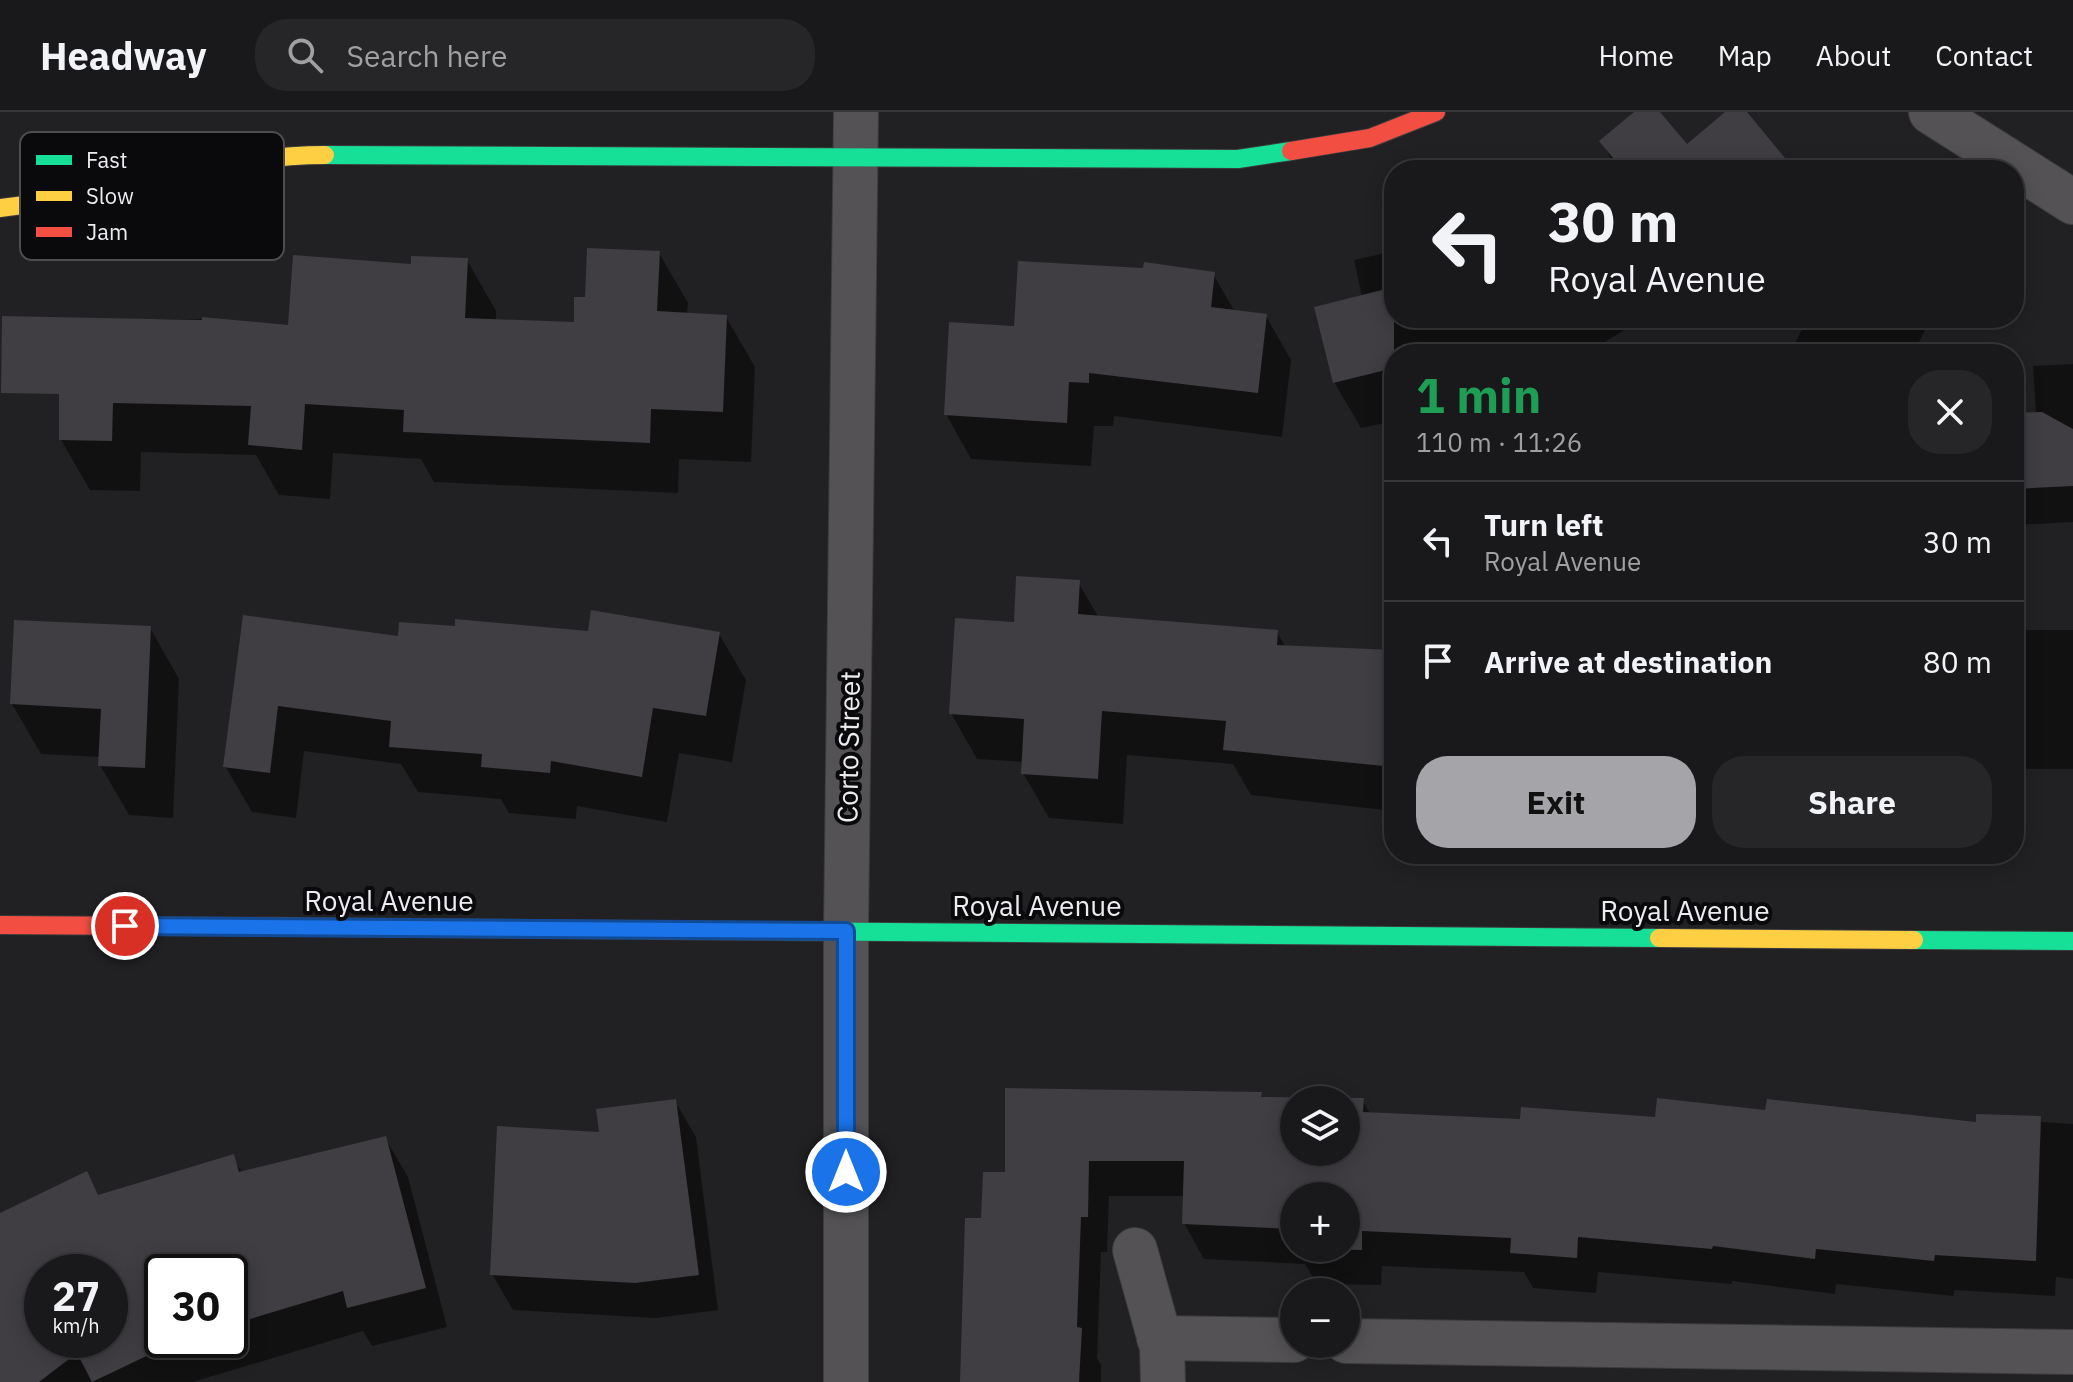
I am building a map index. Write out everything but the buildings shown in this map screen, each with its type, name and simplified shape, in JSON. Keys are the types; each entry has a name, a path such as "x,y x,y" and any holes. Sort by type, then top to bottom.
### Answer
{"main road":[{"path":"284,159 317,155 1238,159 1370,138 1436,112"},
{"path":"0,208 20,206"},
{"name":"Royal Avenue","path":"0,925 2073,941"}],"street":[{"name":"Corto Street","path":"846,1382 846,931 856,112"},
{"path":"1931,112 2007,160"},
{"path":"2024,171 2073,202"},
{"path":"1135,1250 1159,1338 1163,1382"},
{"path":"1159,1338 1280,1340"},
{"path":"1360,1341 2073,1352"}],"traffic: fast":[{"path":"325,155 1238,159 1291,151"},
{"path":"752,931 1659,938"},
{"path":"1914,940 2073,941"}],"traffic: slow":[{"path":"284,157 325,155"},
{"path":"0,208 20,205"},
{"path":"315,927 752,931"},
{"path":"1659,938 1914,940"}],"traffic: jam":[{"path":"1291,151 1370,138 1436,112"},
{"path":"0,925 315,927"}],"route":[{"path":"125,926 846,931 846,1172"}]}
